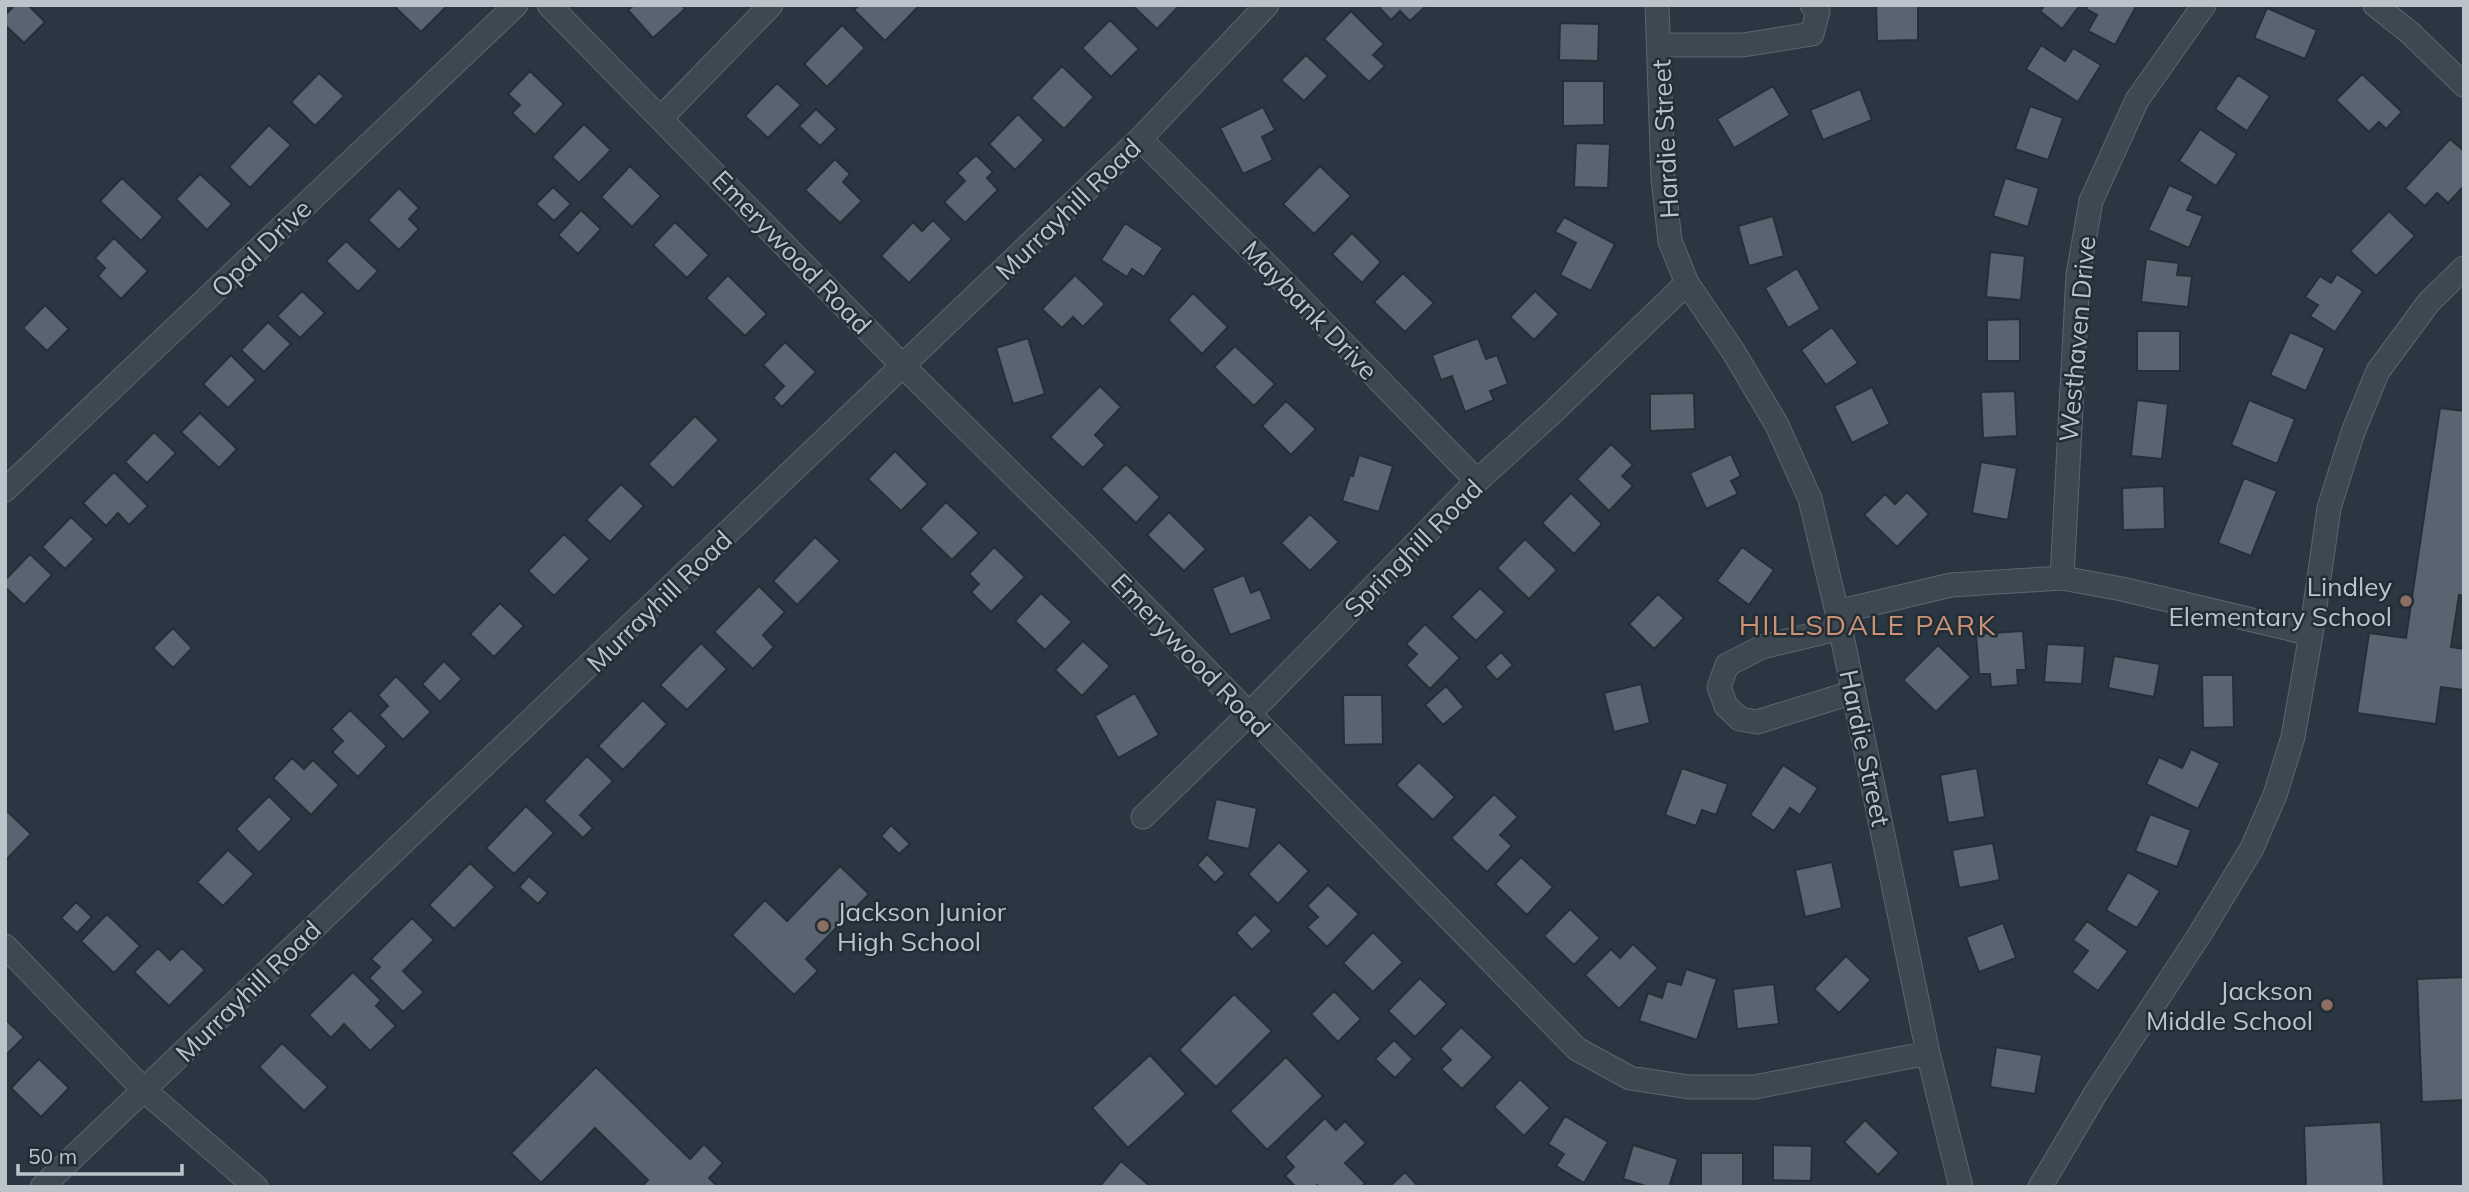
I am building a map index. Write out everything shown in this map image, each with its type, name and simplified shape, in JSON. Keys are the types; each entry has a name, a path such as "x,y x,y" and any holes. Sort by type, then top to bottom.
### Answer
{"street":[{"name":"Opal Drive","path":"5,490 516,5"},
{"name":"Emerywood Road","path":"549,5 904,367 1084,545 1577,1049 1630,1078 1689,1087 1755,1087 1928,1053"},
{"path":"661,118 771,5"},
{"name":"Murrayhill Road","path":"42,1187 904,367 1140,139 1267,5"},
{"name":"Hardie Street","path":"1657,5 1663,179 1671,242 1687,283 1733,351 1777,425 1810,499 1839,620 1928,1053 1961,1187"},
{"path":"1660,45 1743,45 1812,34 1818,11 1812,5"},
{"name":"Westhaven Drive","path":"2062,578 2078,275 2091,201 2137,100 2204,5"},
{"path":"2375,5 2409,32 2464,85"},
{"name":"Maybank Drive","path":"1140,139 1278,276 1477,481"},
{"path":"2040,1187 2097,1091 2200,934 2252,848 2275,795 2293,737 2329,508 2353,432 2378,371 2429,302 2464,268"},
{"name":"Springhill Road","path":"1143,817 1249,714 1477,481 1687,283"},
{"path":"1854,692 1758,722 1740,719 1726,706 1719,687 1727,664 1762,647 1951,585 2062,578 2122,589 2311,634"},
{"path":"5,946 144,1090 256,1187"}],"building":[{"path":"15,5 28,5 45,22 24,43 5,25 5,15"},
{"path":"393,5 447,5 447,6 421,32"},
{"path":"634,5 681,5 685,9 653,38 628,10"},
{"path":"859,5 918,7 885,41 854,10"},
{"path":"1132,5 1180,5 1157,29"},
{"path":"1377,5 1427,5 1410,21 1400,11 1391,20"},
{"path":"1876,5 1918,5 1918,40 1877,41"},
{"path":"2045,5 2080,5 2062,29 2040,11"},
{"path":"2088,5 2137,5 2115,45 2088,31 2097,15 2086,9"},
{"path":"2267,8 2317,30 2305,59 2254,38"},
{"path":"1351,11 1384,44 1373,55 1385,66 1369,82 1324,39"},
{"path":"1110,20 1139,49 1111,77 1082,48"},
{"path":"1560,23 1599,24 1598,61 1559,60"},
{"path":"842,25 865,48 827,87 804,64"},
{"path":"2041,45 2065,61 2073,48 2101,65 2078,102 2026,69"},
{"path":"1306,55 1328,76 1304,101 1281,80"},
{"path":"1062,66 1094,97 1064,129 1031,98"},
{"path":"530,71 564,104 535,135 512,113 520,105 508,94"},
{"path":"319,73 344,96 315,126 291,102"},
{"path":"2362,74 2402,112 2386,129 2379,122 2369,132 2336,100"},
{"path":"2238,75 2270,96 2247,131 2215,109"},
{"path":"1563,81 1604,81 1604,125 1563,126"},
{"path":"777,83 801,105 768,138 745,116"},
{"path":"1773,86 1790,115 1734,148 1717,119"},
{"path":"1860,89 1872,120 1823,140 1810,110"},
{"path":"2030,106 2063,118 2048,160 2015,149"},
{"path":"1263,107 1275,130 1262,137 1273,160 1243,174 1220,128"},
{"path":"816,109 837,129 820,146 799,126"},
{"path":"1018,114 1044,140 1015,170 989,144"},
{"path":"584,124 611,150 579,183 552,157"},
{"path":"269,125 291,145 250,188 229,167"},
{"path":"2200,129 2237,154 2216,186 2179,161"},
{"path":"2450,139 2464,151 2464,186 2448,203 2437,193 2425,206 2405,188"},
{"path":"1576,143 1610,144 1608,188 1574,187"},
{"path":"976,155 993,172 987,178 998,190 965,223 944,202 965,181 957,173"},
{"path":"835,159 850,174 843,182 862,201 840,223 805,190"},
{"path":"630,166 661,196 632,227 601,197"},
{"path":"1320,166 1351,196 1314,234 1283,204"},
{"path":"200,174 232,204 207,230 176,199"},
{"path":"122,178 163,217 141,241 100,201"},
{"path":"2005,178 2039,188 2028,227 1993,216"},
{"path":"2169,185 2194,196 2187,210 2203,216 2189,248 2148,230"},
{"path":"553,187 571,204 554,221 536,204"},
{"path":"399,188 419,208 409,219 419,229 399,250 368,220"},
{"path":"581,210 601,229 578,254 558,235"},
{"path":"2389,211 2415,236 2376,276 2350,251"},
{"path":"1773,216 1784,256 1749,266 1738,226"},
{"path":"1564,217 1615,244 1591,291 1560,275 1576,243 1555,232"},
{"path":"933,220 952,239 909,283 881,256 913,222 922,231"},
{"path":"675,222 709,255 687,278 653,245"},
{"path":"1125,223 1163,248 1144,277 1132,269 1127,277 1101,260"},
{"path":"1352,233 1381,262 1362,283 1332,254"},
{"path":"114,238 148,271 121,299 98,276 105,268 95,258"},
{"path":"346,241 378,271 358,292 326,261"},
{"path":"1990,252 2025,256 2021,300 1986,297"},
{"path":"2146,259 2179,263 2177,275 2192,276 2188,307 2141,302"},
{"path":"1797,268 1820,309 1788,328 1765,288"},
{"path":"1403,273 1434,303 1405,332 1374,302"},
{"path":"2337,274 2363,291 2335,332 2310,316 2318,305 2305,297 2320,276 2331,283"},
{"path":"728,275 767,314 745,336 706,298"},
{"path":"1075,275 1105,304 1083,327 1073,317 1062,328 1042,309"},
{"path":"302,291 325,313 300,338 277,316"},
{"path":"1535,291 1559,314 1534,340 1510,317"},
{"path":"1193,293 1228,327 1202,354 1168,320"},
{"path":"45,305 69,329 47,351 23,328"},
{"path":"2020,319 2020,361 1987,361 1987,320"},
{"path":"268,322 291,344 264,372 241,350"},
{"path":"1832,327 1858,363 1826,385 1801,350"},
{"path":"2137,331 2180,331 2180,371 2137,371"},
{"path":"2290,332 2325,348 2306,391 2270,375"},
{"path":"1028,338 1045,394 1013,404 996,348"},
{"path":"1478,338 1486,359 1497,355 1508,384 1490,391 1494,400 1465,412 1452,376 1441,380 1432,355"},
{"path":"785,342 816,372 782,407 773,398 784,386 763,365"},
{"path":"1235,346 1275,384 1254,406 1214,367"},
{"path":"231,355 256,380 228,408 203,384"},
{"path":"1100,386 1121,407 1095,435 1105,445 1083,468 1050,437"},
{"path":"1872,387 1890,424 1852,443 1834,406"},
{"path":"2015,391 2017,436 1983,438 1981,392"},
{"path":"1694,393 1695,429 1650,431 1650,394"},
{"path":"2137,400 2168,404 2162,459 2131,456"},
{"path":"2249,400 2295,419 2277,464 2231,445"},
{"path":"1286,401 1316,429 1291,455 1262,426"},
{"path":"2440,408 2464,411 2464,596 2459,595 2451,647 2464,649 2464,690 2441,687 2436,724 2357,713 2369,633 2406,638"},
{"path":"200,413 237,449 219,468 181,432"},
{"path":"695,416 719,440 673,488 648,464"},
{"path":"154,432 176,453 147,483 125,462"},
{"path":"1611,444 1633,465 1622,476 1633,486 1609,511 1577,479"},
{"path":"895,451 928,484 901,511 868,479"},
{"path":"1731,454 1741,476 1731,481 1738,494 1706,509 1690,473"},
{"path":"1359,455 1393,466 1379,512 1342,501"},
{"path":"1981,462 2017,468 2008,520 1972,513"},
{"path":"1126,464 1160,497 1136,523 1101,489"},
{"path":"114,472 148,506 129,525 118,513 106,526 83,503"},
{"path":"2244,478 2277,491 2251,556 2218,543"},
{"path":"621,484 644,506 610,542 586,520"},
{"path":"2164,486 2165,529 2123,530 2122,488"},
{"path":"1907,492 1929,514 1897,547 1864,515 1885,494 1895,504"},
{"path":"1571,493 1602,524 1574,554 1542,523"},
{"path":"946,502 979,533 952,560 920,529"},
{"path":"1169,512 1206,549 1184,571 1147,535"},
{"path":"1310,514 1339,542 1310,571 1281,543"},
{"path":"71,517 94,539 65,569 42,547"},
{"path":"564,534 590,559 554,596 528,571"},
{"path":"815,537 840,561 797,605 773,581"},
{"path":"1525,539 1557,570 1529,599 1497,568"},
{"path":"994,547 1025,577 991,612 971,592 979,584 969,574"},
{"path":"1742,547 1774,570 1749,605 1717,581"},
{"path":"30,554 52,575 24,605 5,587 5,580"},
{"path":"1244,575 1251,593 1260,589 1272,619 1230,635 1212,588"},
{"path":"759,586 785,612 763,635 774,647 753,669 714,632"},
{"path":"1480,588 1505,612 1476,641 1451,617"},
{"path":"1041,593 1072,622 1045,650 1015,621"},
{"path":"1658,594 1684,618 1654,649 1629,624"},
{"path":"500,603 524,626 494,657 470,634"},
{"path":"1425,624 1460,658 1430,689 1406,665 1417,654 1406,644"},
{"path":"173,628 192,648 173,668 153,648"},
{"path":"2023,631 2026,670 2017,670 2018,685 1991,687 1990,674 1979,674 1976,634"},
{"path":"1083,641 1110,666 1082,696 1055,670"},
{"path":"701,643 727,669 687,710 660,685"},
{"path":"2047,644 2085,646 2082,684 2044,682"},
{"path":"1938,645 1971,677 1936,712 1903,680"},
{"path":"1501,652 1513,665 1497,680 1485,667"},
{"path":"2114,656 2160,664 2154,697 2108,688"},
{"path":"444,661 462,679 440,702 422,684"},
{"path":"2202,675 2233,675 2234,727 2203,728"},
{"path":"396,676 431,712 403,740 379,715 388,706 378,695"},
{"path":"1641,684 1650,723 1614,732 1604,693"},
{"path":"1446,686 1464,707 1443,725 1425,705"},
{"path":"1135,693 1159,735 1118,758 1095,716"},
{"path":"1343,695 1382,695 1383,744 1344,745"},
{"path":"643,700 667,724 623,770 598,746"},
{"path":"350,710 387,746 358,777 332,752 343,741 331,729"},
{"path":"2191,749 2220,763 2198,809 2146,784 2159,757 2182,768"},
{"path":"587,756 613,781 580,815 593,828 583,838 544,801"},
{"path":"292,758 304,769 313,760 339,785 311,815 273,778"},
{"path":"1419,762 1455,797 1433,820 1396,785"},
{"path":"1783,765 1818,788 1800,815 1790,808 1774,831 1750,815"},
{"path":"1682,768 1728,784 1716,815 1702,810 1696,826 1665,815"},
{"path":"1977,768 1985,817 1948,823 1940,775"},
{"path":"1494,794 1518,817 1500,835 1512,846 1487,872 1451,838"},
{"path":"269,796 292,819 259,853 236,829"},
{"path":"1216,799 1257,808 1249,849 1207,840"},
{"path":"526,806 554,833 514,874 486,848"},
{"path":"5,809 31,834 5,861"},
{"path":"2150,814 2191,830 2177,867 2135,851"},
{"path":"891,825 910,844 899,854 881,836"},
{"path":"1279,842 1309,871 1278,904 1248,874"},
{"path":"1993,843 2000,880 1959,888 1952,850"},
{"path":"228,850 254,874 223,906 197,882"},
{"path":"1207,854 1225,873 1215,883 1197,865"},
{"path":"1521,857 1553,887 1527,915 1495,884"},
{"path":"1832,862 1842,908 1805,917 1795,870"},
{"path":"470,863 495,887 454,929 429,905"},
{"path":"840,866 869,894 806,959 818,971 794,995 732,935 765,900 787,921"},
{"path":"2128,872 2160,891 2137,928 2106,910"},
{"path":"529,876 548,893 538,904 519,887"},
{"path":"1328,885 1359,914 1327,947 1307,927 1318,917 1307,906"},
{"path":"76,902 92,917 77,933 61,918"},
{"path":"1570,909 1600,938 1574,965 1544,936"},
{"path":"107,914 140,946 114,973 81,941"},
{"path":"1255,914 1272,931 1252,950 1236,933"},
{"path":"412,918 434,940 403,971 424,992 403,1012 369,978 380,967 371,959"},
{"path":"2087,921 2128,951 2098,991 2072,972 2088,951 2073,940"},
{"path":"2003,923 2016,958 1979,972 1966,937"},
{"path":"1373,932 1403,962 1373,992 1343,963"},
{"path":"1633,944 1658,968 1619,1009 1585,975 1611,949 1620,958"},
{"path":"158,948 170,960 182,948 205,970 169,1006 134,972"},
{"path":"1846,956 1871,980 1839,1013 1814,989"},
{"path":"1686,969 1717,979 1697,1040 1639,1021 1648,993 1662,998 1667,981 1681,985"},
{"path":"353,972 381,1000 376,1006 396,1026 370,1051 344,1024 331,1038 309,1015"},
{"path":"2464,977 2464,1100 2422,1102 2417,979"},
{"path":"1420,978 1447,1004 1415,1037 1388,1011"},
{"path":"1774,984 1779,1024 1737,1029 1733,989"},
{"path":"1334,991 1361,1019 1338,1042 1311,1014"},
{"path":"1234,994 1272,1031 1216,1087 1179,1050"},
{"path":"5,1019 24,1037 5,1056"},
{"path":"1461,1027 1493,1057 1462,1089 1441,1069 1451,1060 1440,1049"},
{"path":"1394,1040 1413,1059 1395,1078 1375,1059"},
{"path":"282,1043 328,1087 304,1111 259,1067"},
{"path":"1996,1047 2042,1055 2035,1094 1990,1087"},
{"path":"1150,1055 1186,1094 1128,1148 1092,1108"},
{"path":"1286,1057 1323,1096 1267,1150 1230,1111"},
{"path":"39,1059 69,1088 41,1117 11,1088"},
{"path":"596,1067 690,1159 704,1144 723,1163 709,1178 718,1187 641,1187 648,1180 595,1128 541,1183 511,1153"},
{"path":"1520,1079 1550,1108 1524,1136 1494,1107"},
{"path":"1565,1116 1608,1142 1584,1183 1556,1166 1564,1154 1548,1144"},
{"path":"1325,1118 1336,1130 1345,1121 1366,1143 1345,1163 1365,1183 1361,1187 1296,1187 1285,1176 1294,1167 1285,1157"},
{"path":"1865,1120 1899,1153 1878,1175 1844,1142"},
{"path":"2381,1122 2384,1187 2306,1187 2304,1126"},
{"path":"1633,1145 1678,1159 1669,1187 1649,1187 1623,1179"},
{"path":"1773,1145 1812,1146 1811,1181 1773,1180"},
{"path":"1701,1153 1743,1153 1743,1187 1701,1187"},
{"path":"1121,1161 1151,1187 1099,1187"},
{"path":"1405,1172 1419,1187 1389,1187"}],"place":[{"name":"Lindley Elementary School","path":"2406,601"},
{"name":"Jackson Junior High School","path":"823,926"},
{"name":"Jackson Middle School","path":"2327,1005"}],"district":[{"name":"HILLSDALE PARK","path":"1868,624"}]}
